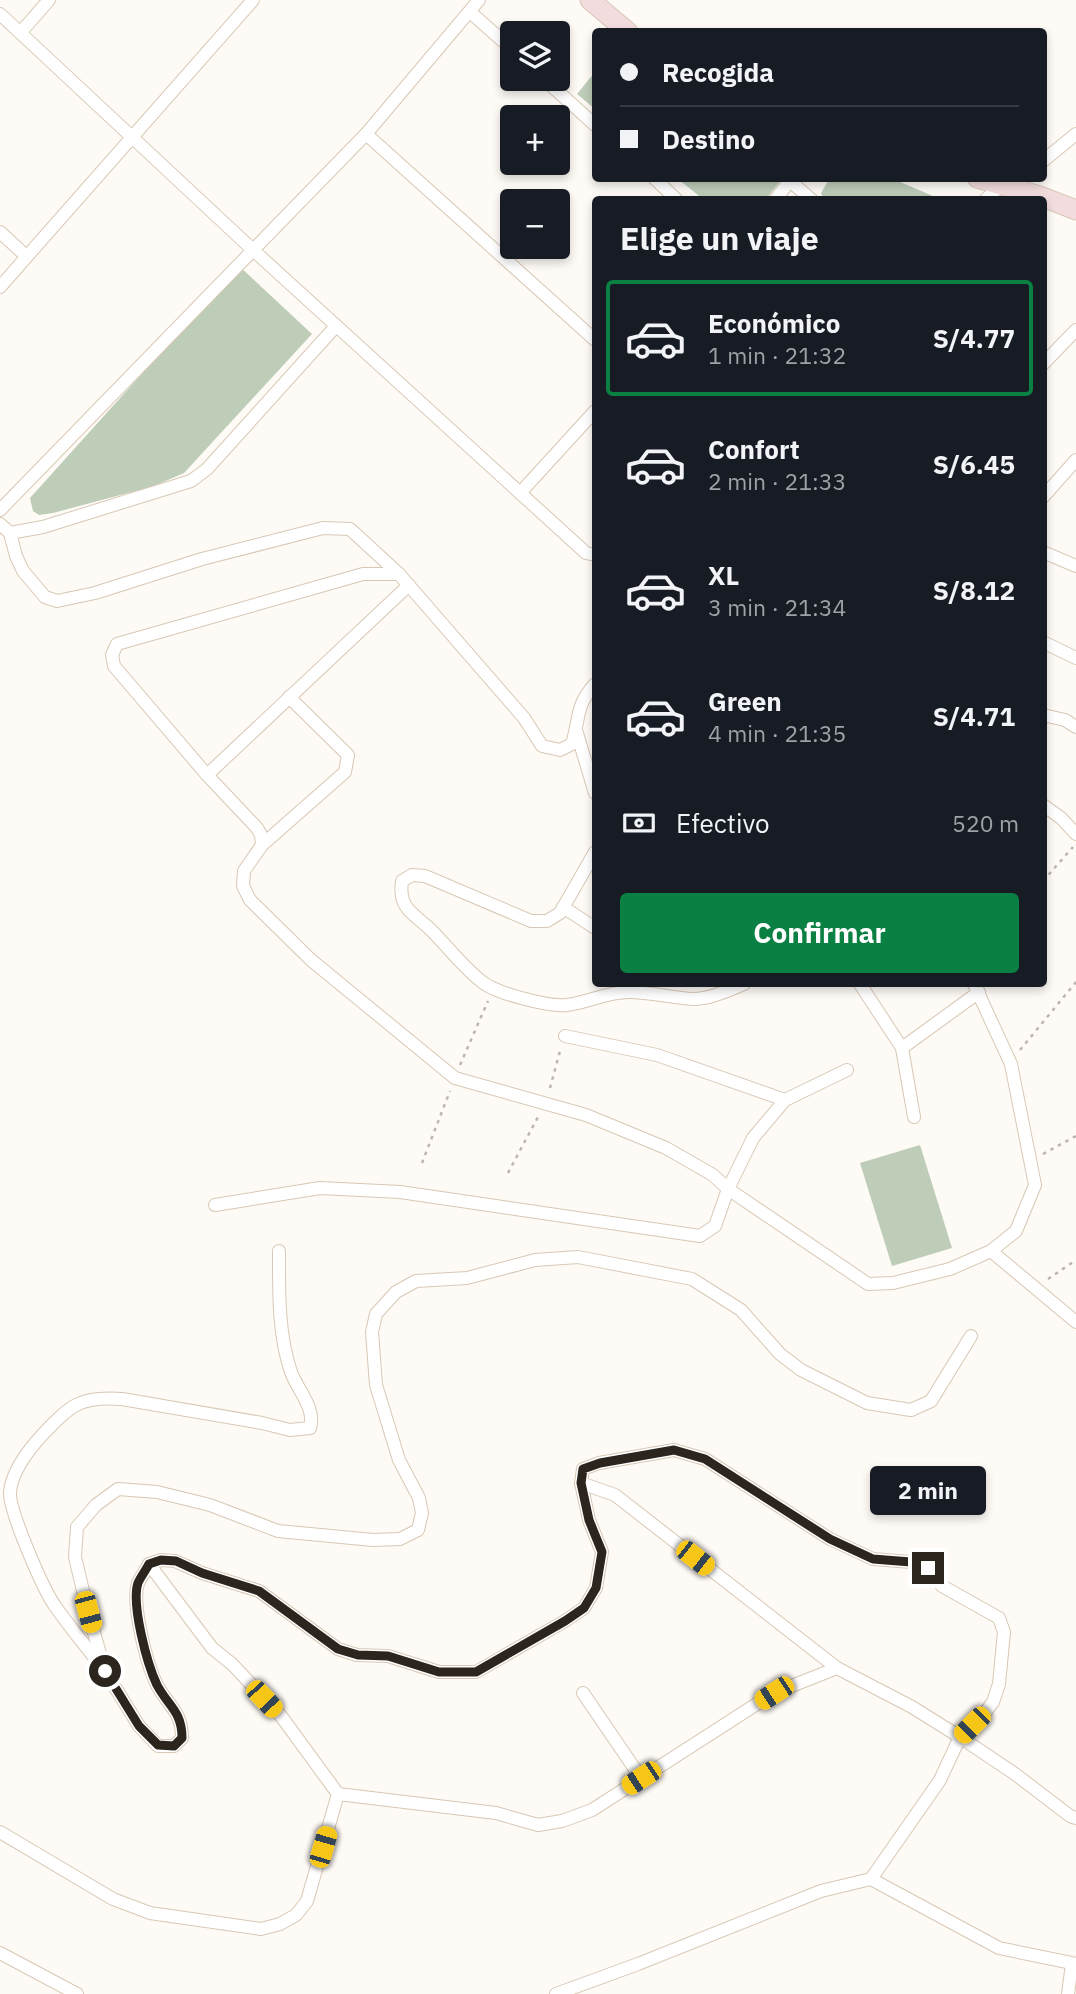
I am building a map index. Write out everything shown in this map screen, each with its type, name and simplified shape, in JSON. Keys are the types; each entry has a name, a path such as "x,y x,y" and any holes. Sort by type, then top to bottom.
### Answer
{"street":[{"path":"21,32 49,0"},
{"path":"0,287 253,0"},
{"path":"0,510 366,134 478,0"},
{"path":"590,0 623,28"},
{"path":"470,12 500,39"},
{"path":"0,14 336,326 586,553 592,554"},
{"path":"557,91 592,122"},
{"path":"366,134 592,337"},
{"path":"1047,158 1076,134"},
{"path":"658,182 673,196"},
{"path":"778,196 789,182"},
{"path":"793,182 808,196"},
{"path":"990,196 1008,182 1040,196"},
{"path":"1047,199 1076,210"},
{"path":"0,232 26,256"},
{"path":"0,546 10,533 43,527 191,481 207,469 336,326"},
{"path":"1047,360 1076,330"},
{"path":"520,493 592,414"},
{"path":"1047,493 1074,467"},
{"path":"0,524 10,533 23,571 46,597 57,601 95,593 202,559 323,528 350,529 400,574 524,718 542,746 560,750 572,744 579,708 592,688"},
{"path":"1047,554 1076,566"},
{"path":"262,845 257,828 207,775 114,666 112,654 117,644 363,575 400,574"},
{"path":"207,775 409,585"},
{"path":"1047,644 1076,658"},
{"path":"289,697 348,755 348,764 345,772 262,845 244,871 243,886 250,900 311,960 455,1078 586,1115 655,1143 713,1175 728,1189 868,1284 893,1283 950,1269 991,1251 1016,1231 1035,1185 1011,1064 977,988 902,1048"},
{"path":"1047,716 1065,720 1076,727"},
{"path":"576,730 592,783"},
{"path":"1047,808 1076,834"},
{"path":"592,857 560,913 547,921 531,921 425,876 412,875 402,881 400,894 403,905 482,983 525,999 558,1006 612,993 637,992 696,999 737,987"},
{"path":"563,907 592,926"},
{"path":"862,987 902,1048 914,1117"},
{"path":"565,1036 656,1055 785,1100"},
{"path":"215,1205 320,1188 400,1192 700,1236 716,1226 728,1189 753,1138 785,1100 847,1070"},
{"path":"279,1251 279,1301 284,1350 292,1375 311,1413 313,1420 310,1428 290,1430 122,1399 85,1400 66,1412 24,1457 10,1494 18,1526 53,1603 105,1671 139,1726 158,1745 174,1746 182,1738 182,1725 178,1714 157,1686 138,1621 137,1585 149,1564 161,1560 176,1561 202,1573 259,1591 338,1649 358,1655 388,1656 439,1672 476,1672 584,1608 596,1588 602,1552 589,1520 581,1483 583,1469 600,1463 674,1450 705,1459 830,1539 873,1559 911,1562 928,1568 942,1586 999,1618 1004,1632 999,1684 993,1702 960,1737 940,1780 871,1879 821,1891 556,1994"},
{"path":"991,1251 1076,1322"},
{"path":"105,1671 75,1557 77,1527 96,1506 118,1489 157,1492 210,1505 278,1531 373,1540 400,1539 418,1530 422,1513 419,1498 399,1460 376,1385 372,1332 376,1314 396,1292 416,1281 467,1279 535,1260 578,1257 692,1279 741,1310 780,1354 801,1370 867,1403 911,1410 931,1401 971,1336"},
{"path":"581,1483 615,1495 837,1668 912,1707 960,1737 1076,1818"},
{"path":"149,1564 212,1648 232,1664 281,1716 338,1794 496,1813 538,1825 562,1821 592,1810 774,1693 837,1668"},
{"path":"583,1693 641,1778"},
{"path":"0,1832 113,1899 150,1913 261,1929 280,1924 296,1915 307,1901 338,1794"},
{"path":"871,1879 999,1948 1074,1964 1068,1994"},
{"path":"2,1957 71,1993"}],"path":[{"path":"1047,876 1076,843"},
{"path":"1011,1064 1028,1038 1076,982"},
{"path":"1031,1160 1076,1136"},
{"path":"1037,1287 1076,1260"}],"green space":[{"path":"592,76 592,106 577,94"},
{"path":"682,182 780,182 768,196 699,196"},
{"path":"828,182 900,182 933,196 822,196 821,193"},
{"path":"239,266 312,334 184,473 154,486 53,513 39,515 33,511 30,498"},
{"path":"920,1145 952,1248 892,1266 860,1163"}],"route":[{"path":"105,1671 139,1726 151,1739 158,1745 174,1746 182,1738 182,1725 178,1714 157,1686 138,1621 137,1585 149,1564 161,1560 176,1561 202,1573 259,1591 338,1649 358,1655 388,1656 439,1672 476,1672 584,1608 596,1588 602,1552 589,1520 581,1483 583,1469 600,1463 674,1450 705,1459 830,1539 873,1559 911,1562 928,1568"}]}
